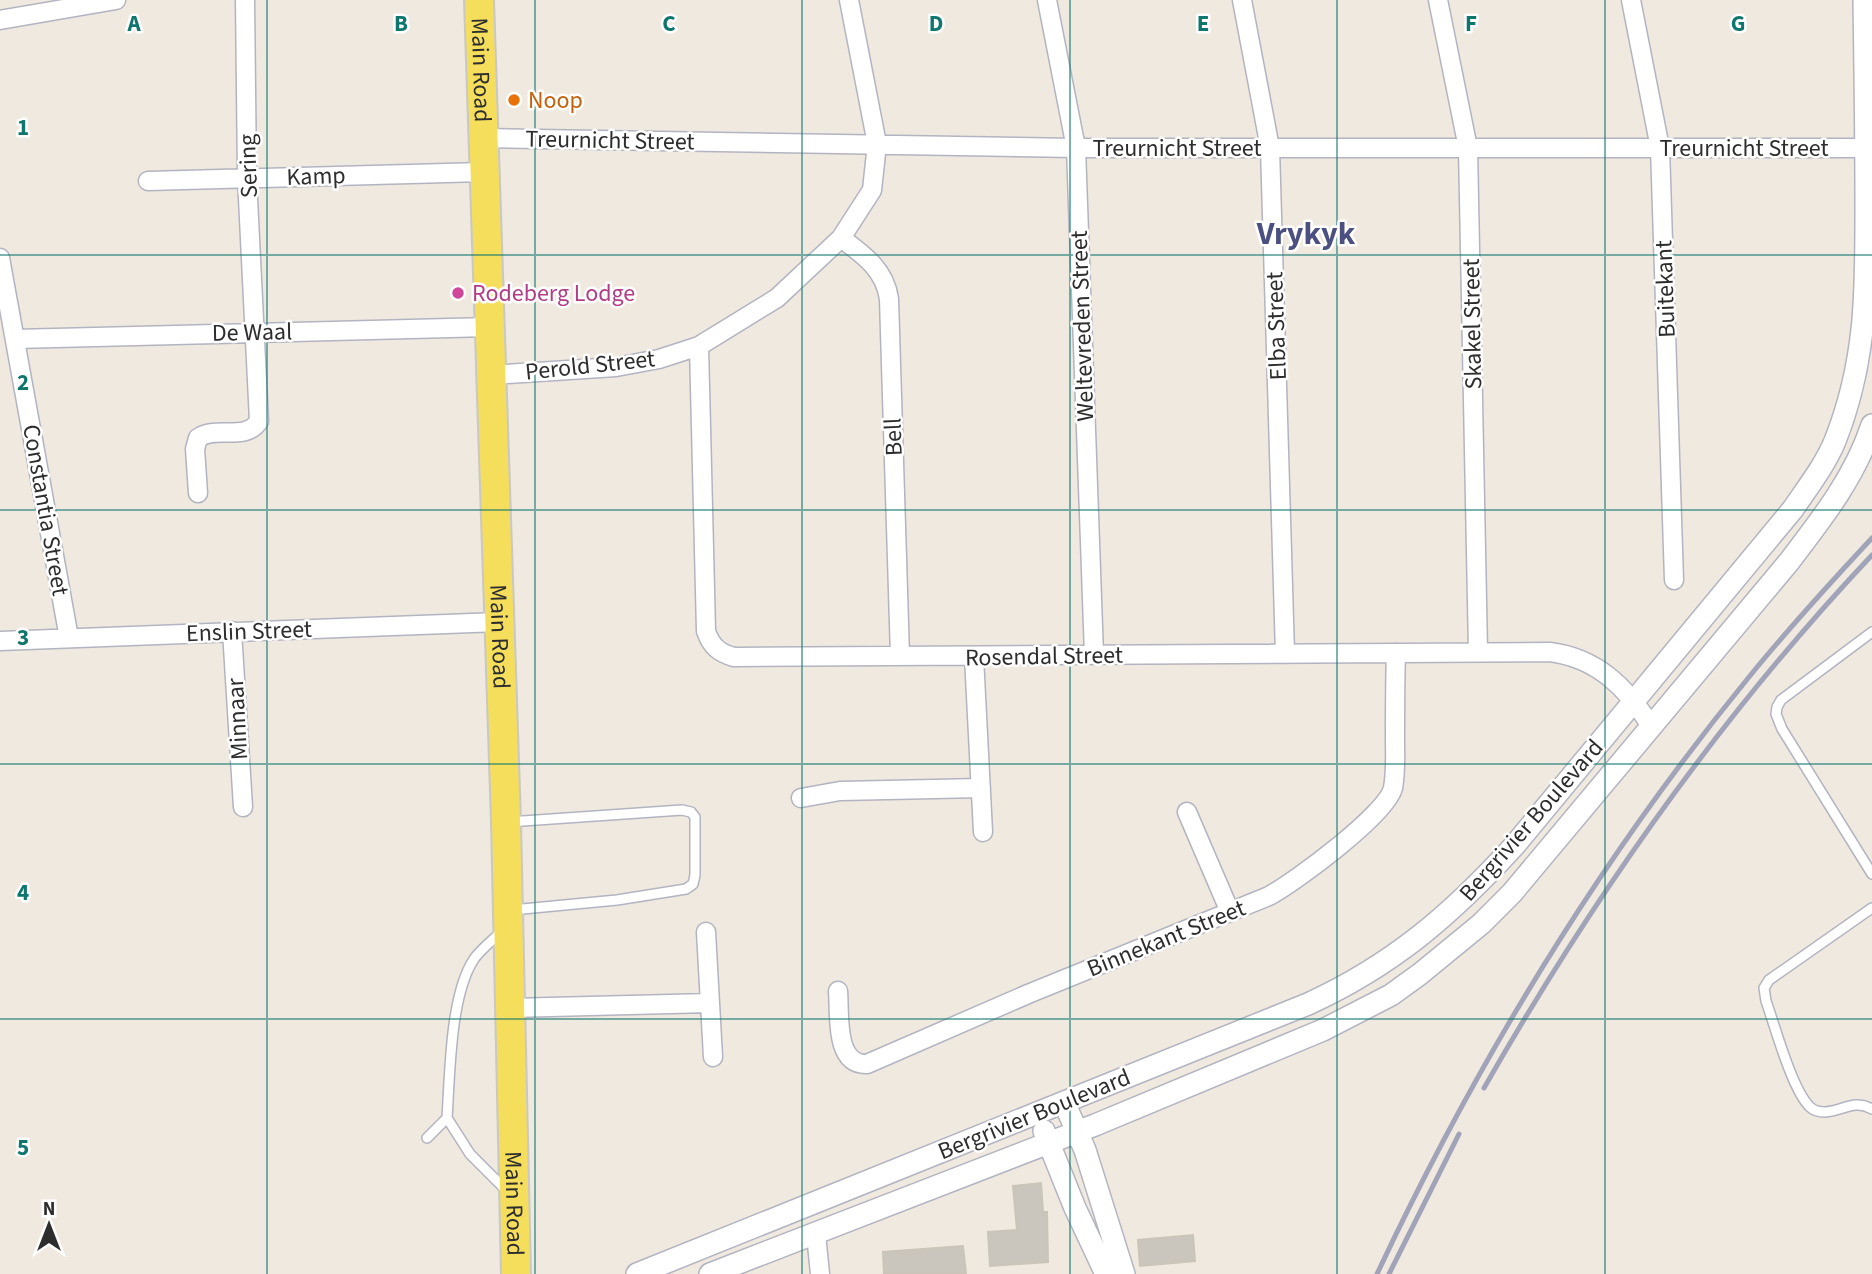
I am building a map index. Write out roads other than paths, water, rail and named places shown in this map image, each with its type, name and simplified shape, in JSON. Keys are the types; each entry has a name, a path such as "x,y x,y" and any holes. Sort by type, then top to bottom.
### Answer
{"main road":[{"name":"Main Road","path":"479,0 506,822 516,1274"}],"street":[{"path":"0,20 116,0"},
{"name":"Sering","path":"198,493 195,449 198,438 209,433 247,431 254,428 259,421 247,178 245,0"},
{"name":"Perold Street","path":"490,375 616,367 659,359 699,346 777,298 841,238 872,190 877,144 849,0"},
{"name":"Weltevreden Street","path":"1047,0 1076,148 1094,655"},
{"name":"Elba Street","path":"1242,0 1270,148 1285,654"},
{"name":"Skakel Street","path":"1438,0 1468,148 1478,651"},
{"name":"Buitekant","path":"1631,0 1660,148 1674,580"},
{"name":"Bergrivier Boulevard","path":"637,1274 1308,1004 1367,974 1408,946 1455,906 1514,846 1793,509 1816,476 1834,443 1861,353 1865,318 1869,148 1864,0"},
{"name":"Treurnicht Street","path":"483,138 1076,148 1869,148"},
{"name":"Kamp","path":"148,181 483,172"},
{"name":"Bell","path":"841,238 867,258 883,275 888,293 900,656"},
{"name":"Constantia Street","path":"0,258 69,638"},
{"name":"De Waal","path":"15,339 489,327"},
{"name":"Rosendal Street","path":"699,346 706,631 709,640 722,654 734,657 974,657 1550,652 1578,657 1597,668 1635,701 1651,726"},
{"name":"Bergrivier Boulevard","path":"710,1274 1077,1132 1284,1048 1391,995 1451,949 1512,893 1788,563 1829,509 1850,475 1872,425"},
{"name":"Enslin Street","path":"0,641 499,622"},
{"name":"Minnaar","path":"232,631 243,807"},
{"name":"Binnekant Street","path":"838,991 845,1053 853,1062 867,1064 1028,994 1269,897 1305,875 1386,802 1394,781 1395,653"},
{"path":"974,657 983,832"},
{"path":"801,798 840,792 981,788"},
{"path":"1188,812 1230,912"},
{"path":"706,932 713,1057"},
{"path":"510,1008 710,1003"},
{"path":"1064,1102 1095,1178 1124,1274"},
{"path":"1037,1113 1075,1208 1106,1274"},
{"path":"816,1234 820,1274"}],"lane":[{"path":"1872,632 1781,700 1776,714 1791,744 1872,874"},
{"path":"506,822 682,810 691,812 695,817 696,844 693,884 686,889 507,918 475,957 463,982 453,1042 447,1118 470,1154 516,1200"},
{"path":"1872,908 1769,980 1764,988 1766,1001 1794,1080 1807,1104 1824,1112 1857,1104 1872,1109"},
{"path":"426,1138 447,1118"}],"railway":[{"path":"1377,1274 1456,1116 1499,1039 1592,890 1694,746 1779,641 1872,538"},
{"path":"1484,1088 1569,947 1662,810 1763,679 1872,555"},
{"path":"1389,1274 1459,1134"}],"place":[{"name":"Noop","path":"514,100"},
{"name":"Rodeberg Lodge","path":"458,293"}],"district":[{"name":"Vrykyk","path":"1306,233"}]}
